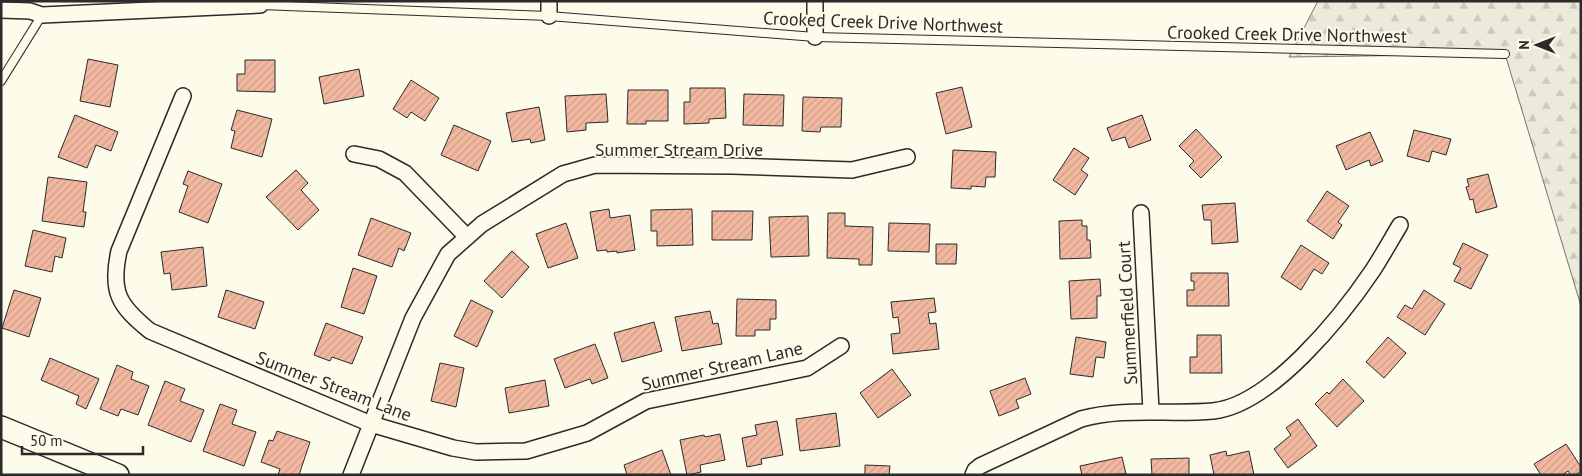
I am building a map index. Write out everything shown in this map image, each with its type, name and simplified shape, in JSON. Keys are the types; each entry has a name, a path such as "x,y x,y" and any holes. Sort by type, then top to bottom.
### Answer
{"street":[{"path":"814,37 815,1"},
{"path":"1,10 30,11 42,15 260,3"},
{"name":"Summer Stream Lane","path":"183,96 119,251 115,270 116,285 130,315 150,331 371,424 461,450 476,452 526,451 587,433 646,401 807,368 841,346"},
{"path":"354,154 379,159 405,173 467,238"},
{"name":"Summer Stream Drive","path":"351,475 413,318 448,254 482,224 564,174 595,165 732,166 852,170 906,157"},
{"name":"Summerfield Court","path":"1141,213 1151,411"},
{"path":"974,472 1000,456 1081,419 1092,416 1151,411 1214,410 1234,405 1260,392 1308,350 1338,315 1372,270 1400,225"},
{"path":"1,427 118,475"}],"lane":[{"name":"Crooked Creek Drive Northwest","path":"260,3 549,9 814,37 1505,54"},
{"path":"1,81 42,15"}],"green space":[{"path":"1318,1 1581,1 1581,306 1505,54 1289,57"}],"building":[{"path":"88,59 118,65 110,107 80,101"},
{"path":"245,60 275,60 275,92 237,91 237,74 245,74"},
{"path":"359,69 364,96 324,104 319,77"},
{"path":"411,80 439,98 425,121 411,112 407,118 393,109"},
{"path":"962,87 972,127 946,134 936,93"},
{"path":"690,88 725,88 726,118 709,119 709,123 684,124 684,102 690,102"},
{"path":"628,90 668,90 668,121 646,121 646,124 627,124"},
{"path":"606,94 608,122 586,123 586,130 567,132 565,96"},
{"path":"744,94 784,95 783,126 743,125"},
{"path":"803,97 842,98 841,127 821,127 820,132 802,131"},
{"path":"539,107 545,140 531,143 530,139 512,142 506,113"},
{"path":"237,110 272,119 262,157 231,148 235,131 231,130"},
{"path":"75,115 118,132 111,151 96,145 87,168 58,157"},
{"path":"1142,115 1151,140 1129,148 1125,137 1112,141 1107,128"},
{"path":"454,125 491,141 478,171 441,155"},
{"path":"1196,129 1222,157 1201,178 1189,166 1194,161 1179,146"},
{"path":"1414,130 1451,139 1446,155 1432,151 1429,162 1407,156"},
{"path":"1370,132 1383,161 1371,166 1369,160 1346,170 1336,146"},
{"path":"1074,148 1089,158 1081,170 1088,175 1075,195 1053,180"},
{"path":"953,150 996,152 995,177 986,177 985,187 971,186 971,189 951,188"},
{"path":"296,170 308,183 301,190 319,210 298,230 266,197"},
{"path":"188,171 222,184 208,223 179,212 188,186 183,184"},
{"path":"1488,174 1497,207 1476,213 1473,199 1470,200 1466,187 1469,186 1467,179"},
{"path":"48,177 87,182 83,212 86,212 84,227 42,221"},
{"path":"1327,191 1349,206 1338,222 1342,225 1333,239 1307,221"},
{"path":"1235,203 1238,242 1212,244 1211,220 1204,220 1202,205"},
{"path":"609,209 610,218 630,215 635,250 617,253 617,251 607,252 607,250 597,251 590,212"},
{"path":"692,209 693,245 657,246 657,231 651,231 651,210"},
{"path":"712,211 753,211 752,240 712,240"},
{"path":"828,213 845,213 845,226 873,227 872,265 859,265 859,259 827,258"},
{"path":"808,216 809,256 771,257 769,217"},
{"path":"371,218 411,233 404,251 399,248 392,267 358,255"},
{"path":"1082,220 1082,226 1087,226 1087,240 1090,240 1091,258 1060,259 1059,221"},
{"path":"566,223 578,258 548,268 536,234"},
{"path":"889,223 930,224 929,252 888,251"},
{"path":"33,230 66,238 62,258 55,256 52,272 25,266"},
{"path":"1463,243 1488,255 1471,289 1454,281 1461,268 1453,264"},
{"path":"936,244 957,244 956,264 936,264"},
{"path":"1301,245 1329,263 1322,274 1314,269 1301,290 1281,277"},
{"path":"203,247 207,286 172,290 170,273 164,274 161,252"},
{"path":"512,251 529,267 502,298 484,281"},
{"path":"353,268 377,276 364,314 341,307"},
{"path":"1191,273 1228,273 1229,306 1187,306 1187,290 1194,290 1194,281 1191,281"},
{"path":"1100,279 1101,296 1097,296 1097,318 1071,319 1069,281"},
{"path":"14,290 41,298 29,337 2,328"},
{"path":"226,290 264,302 255,329 218,317"},
{"path":"1424,290 1445,304 1425,335 1397,317 1405,305 1412,309"},
{"path":"934,298 936,312 928,313 930,324 936,323 939,349 893,354 891,334 900,333 898,317 893,318 891,302"},
{"path":"737,299 776,300 776,319 770,319 770,330 755,330 755,336 736,336"},
{"path":"471,300 493,311 477,347 454,336"},
{"path":"710,311 713,324 718,323 722,344 682,351 675,317"},
{"path":"654,322 662,351 622,362 614,333"},
{"path":"326,323 363,337 352,364 332,357 330,361 314,355"},
{"path":"1197,335 1221,335 1222,373 1190,373 1190,357 1197,357"},
{"path":"1076,337 1106,342 1104,358 1096,357 1093,377 1070,374"},
{"path":"1388,337 1406,353 1384,378 1366,362"},
{"path":"595,344 608,378 592,384 590,379 565,388 554,359"},
{"path":"50,358 99,379 86,409 76,404 79,396 41,380"},
{"path":"440,363 464,368 456,407 431,401"},
{"path":"117,365 133,372 131,379 149,386 138,415 121,409 118,416 100,409"},
{"path":"892,369 911,395 878,418 860,393"},
{"path":"1025,378 1031,394 1016,400 1019,408 999,416 990,391"},
{"path":"1343,379 1364,401 1337,427 1315,404 1327,392 1329,394"},
{"path":"545,380 549,406 509,413 505,388"},
{"path":"165,381 185,389 180,401 204,410 191,442 148,425"},
{"path":"220,404 237,410 232,424 256,432 244,466 203,451"},
{"path":"836,413 840,446 800,451 796,419"},
{"path":"1298,419 1317,446 1288,468 1274,449 1291,435 1286,428"},
{"path":"777,421 783,455 761,459 762,464 747,467 742,438 757,435 755,425"},
{"path":"277,431 310,442 299,475 278,475 280,469 261,462 269,440 273,441"},
{"path":"720,434 725,460 700,465 701,472 687,475 680,440"},
{"path":"1566,444 1581,467 1581,471 1575,475 1571,475 1568,471 1562,475 1541,475 1534,464"},
{"path":"662,450 671,475 627,475 624,465"},
{"path":"1226,451 1227,456 1249,451 1254,475 1214,475 1210,455"},
{"path":"1122,457 1126,474 1082,475 1080,466"},
{"path":"1189,458 1189,475 1152,475 1151,459"},
{"path":"865,465 890,466 889,475 865,475"}]}
